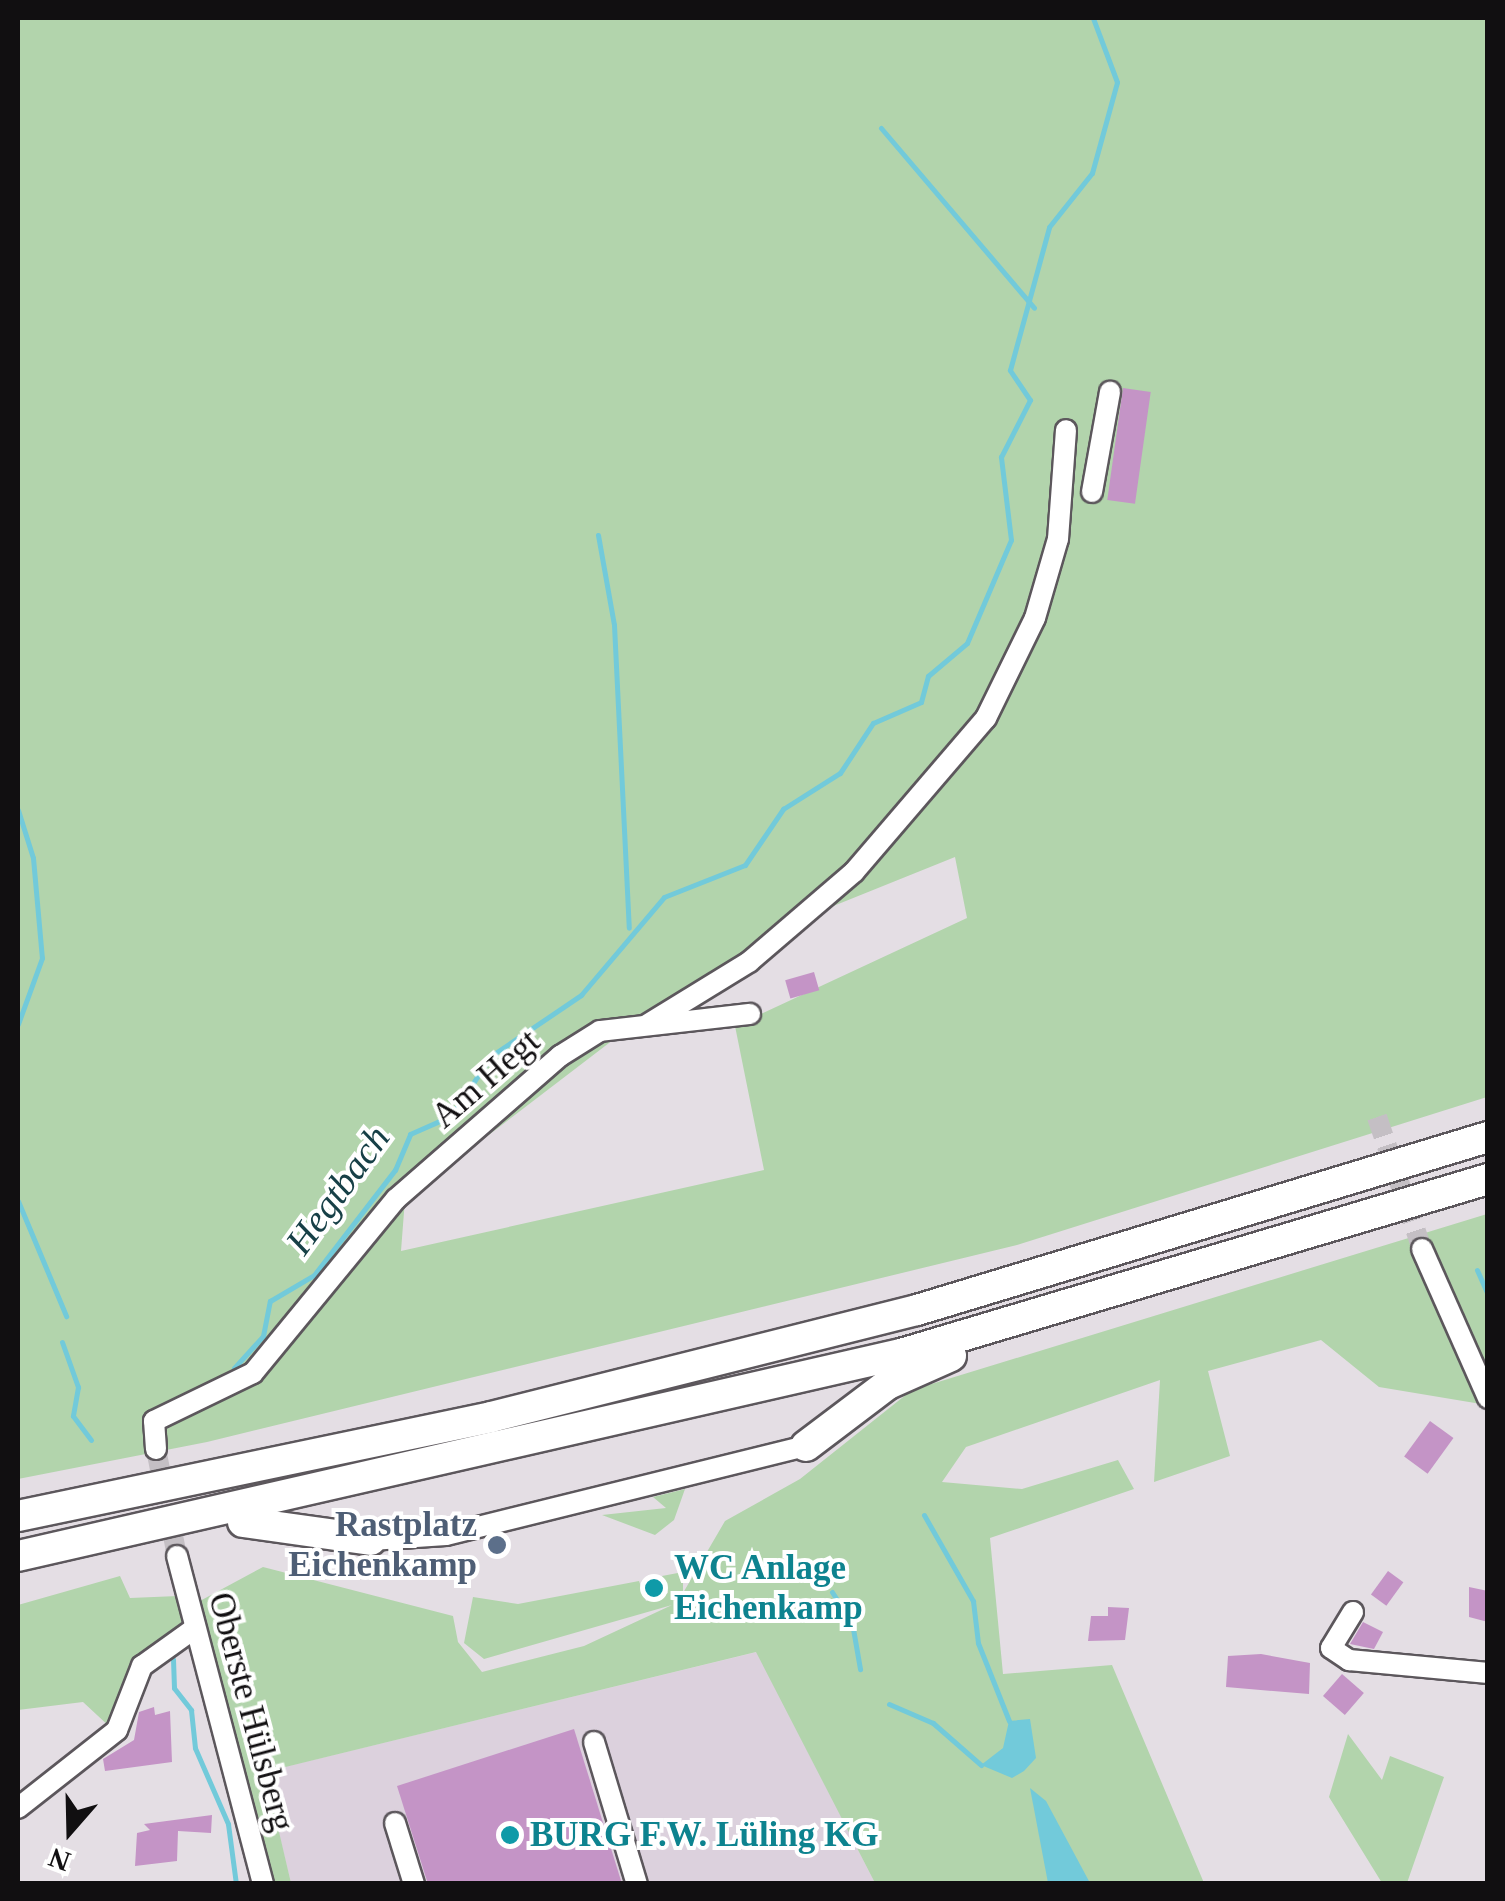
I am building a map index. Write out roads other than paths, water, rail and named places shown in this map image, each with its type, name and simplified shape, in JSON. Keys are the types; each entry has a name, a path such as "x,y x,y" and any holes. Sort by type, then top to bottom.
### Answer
{"highway":[{"path":"18,1516 491,1416 917,1310 1488,1138"},
{"path":"18,1556 185,1522 1050,1312 1488,1179"},
{"path":"806,1446 888,1384 1050,1312"},
{"path":"185,1522 279,1521 371,1540"}],"street":[{"path":"1092,492 1110,392"},
{"path":"644,1026 749,962 854,872 986,718 1035,618 1058,539 1065,433 1102,440"},
{"name":"Am Hegt","path":"156,1449 154,1421 253,1373 396,1199 560,1056 600,1030 750,1014"},
{"path":"1422,1249 1488,1398"},
{"path":"371,1540 446,1535 806,1446"},
{"name":"Oberste Hülsberg","path":"177,1556 263,1884"},
{"path":"1353,1612 1330,1648 1349,1660 1488,1673"},
{"path":"18,1808 117,1730 142,1666 194,1628"},
{"path":"594,1742 637,1884"},
{"path":"395,1822 414,1884"}],"water":[{"path":"1030,1719 1036,1758 1024,1771 1012,1778 981,1765 1003,1748 1009,1721"},
{"path":"1030,1788 1046,1801 1090,1883 1048,1883"}],"waterway":[{"name":"Hegtbach","path":"234,1368 263,1336 270,1301 314,1275 395,1170 410,1134 451,1116 491,1056 581,995 664,897 745,865 783,809 840,773 873,723 921,702 928,676 967,643 1011,540 1001,457 1030,400 1010,370 1049,227 1092,173 1117,82 1093,18"},
{"path":"881,128 1034,308"},
{"path":"598,535 614,625 629,928"},
{"path":"18,810 33,858 42,958 18,1024"},
{"path":"18,1201 66,1316"},
{"path":"1477,1270 1488,1295"},
{"path":"62,1342 78,1387 73,1416 91,1440"},
{"path":"924,1515 973,1601 978,1643 1009,1721"},
{"path":"832,1592 852,1623 860,1669"},
{"name":"Hegtbach","path":"173,1659 174,1688 191,1710 195,1748 228,1824 236,1884"},
{"path":"889,1704 933,1723 981,1765"}],"tunnel":[{"path":"1377,1117 1422,1249"},
{"path":"156,1449 177,1556"}],"place":[{"name":"Rastplatz Eichenkamp","path":"497,1545"},
{"name":"WC Anlage Eichenkamp","path":"654,1588"},
{"name":"BURG F.W. Lüling KG","path":"510,1835"}]}
